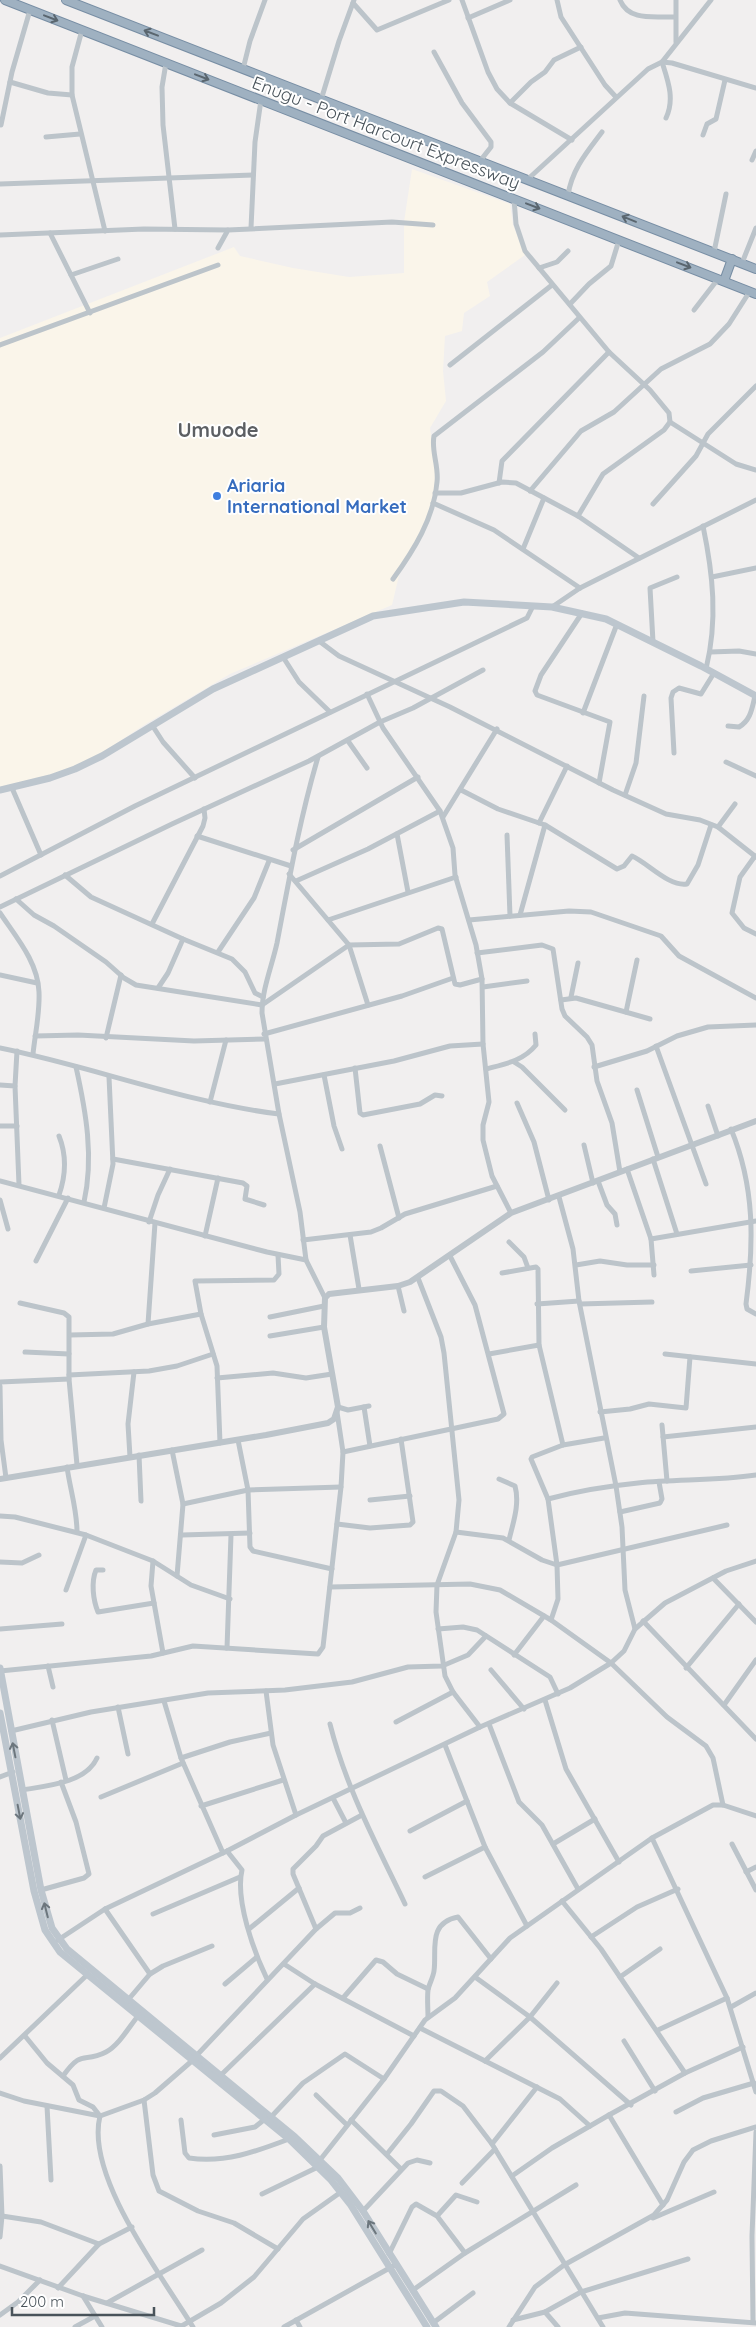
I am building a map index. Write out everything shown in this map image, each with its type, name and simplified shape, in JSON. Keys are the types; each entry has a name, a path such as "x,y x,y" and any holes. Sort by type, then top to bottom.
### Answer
{"highway":[{"name":"Enugu - Port Harcourt Expressway","path":"6,0 753,292"},
{"name":"Enugu - Port Harcourt Expressway","path":"66,0 756,269"},
{"path":"721,280 732,259"}],"main road":[{"path":"0,790 75,769 102,756 213,689 373,616 394,611 464,602 552,607 582,613 616,624 714,673 755,696"},
{"path":"0,1670 41,1890 58,1940 95,1974 268,2118 289,2140 338,2178 363,2211 390,2254 392,2266 412,2290 432,2326"},
{"path":"0,1713 4,1754 10,1773 34,1891 45,1930 58,1949 138,2016 221,2074 319,2164 341,2192 432,2326"}],"street":[{"path":"243,69 265,0"},
{"path":"321,100 338,41 353,2 377,30 448,0"},
{"path":"462,0 493,83 510,103 572,140"},
{"path":"468,18 510,0"},
{"path":"558,0 561,17 604,85 616,97"},
{"path":"620,0 623,7 633,15 675,17"},
{"path":"676,0 676,42"},
{"path":"528,179 616,97 648,70 662,62 676,42 688,32 711,0"},
{"path":"1,125 10,82 30,10"},
{"path":"82,30 72,67 72,95 105,231"},
{"path":"510,103 531,82 545,72 554,60 581,47"},
{"path":"434,52 462,103 491,142 491,147 480,161"},
{"path":"662,62 672,63 756,88"},
{"path":"662,62 671,93 671,104 666,118"},
{"path":"166,63 162,87 163,126 175,229"},
{"path":"703,135 707,124 716,119 726,80"},
{"path":"10,82 48,93 72,95"},
{"path":"251,228 253,175 261,100"},
{"path":"568,195 572,177 578,165 602,132"},
{"path":"46,137 80,134"},
{"path":"752,160 756,151"},
{"path":"0,184 253,175"},
{"path":"714,252 726,194"},
{"path":"514,199 516,224 522,244 552,285 570,304 579,318 608,352 643,384 670,413 670,422 664,430 603,474 578,516"},
{"path":"0,235 175,229 228,230 392,222 433,225"},
{"path":"742,263 756,228"},
{"path":"218,248 228,230"},
{"path":"50,233 90,314"},
{"path":"570,304 610,266 619,240"},
{"path":"540,268 557,262 568,251"},
{"path":"71,275 118,259"},
{"path":"0,345 90,314 218,265"},
{"path":"694,310 721,280"},
{"path":"450,365 552,285"},
{"path":"530,491 581,431 610,416 661,369 710,344 729,324 753,292"},
{"path":"393,578 426,528 438,481 434,436 542,352 579,318"},
{"path":"499,483 502,460 608,352"},
{"path":"653,504 696,456 708,434 756,386"},
{"path":"670,422 736,464 756,470"},
{"path":"435,494 461,493 499,483 516,483 578,516 639,558"},
{"path":"523,549 544,498"},
{"path":"552,607 580,588 756,500"},
{"path":"433,503 494,530 580,588"},
{"path":"703,526 712,577 714,617 706,669"},
{"path":"712,577 756,568"},
{"path":"653,642 650,588 677,577"},
{"path":"0,876 195,778 527,618 533,606"},
{"path":"582,613 538,682 535,691 537,695 608,721 610,724 599,783"},
{"path":"583,713 616,624"},
{"path":"320,641 339,656 497,729 625,796 666,814 718,827 756,857 740,877 732,913 744,928 756,934"},
{"path":"710,652 740,651 756,654"},
{"path":"283,657 299,682 330,712"},
{"path":"0,907 204,809 318,757 380,722 413,708 483,670"},
{"path":"674,753 671,698 673,692 679,688 701,694 714,673"},
{"path":"367,694 380,722 440,811 453,848 456,877 469,920 483,987 483,1044 489,1102 483,1125 483,1140 492,1176 511,1213"},
{"path":"625,796 636,763 644,696"},
{"path":"728,726 739,727 746,722 755,696"},
{"path":"152,725 163,742 195,778"},
{"path":"443,817 497,729"},
{"path":"348,741 367,768"},
{"path":"0,1670 151,1656 193,1646 318,1654 323,1647 341,1487 343,1452 324,1327 325,1298 306,1260 291,1163 279,1114 275,1084 264,1036 262,1005 262,997 276,948 293,850 318,757"},
{"path":"726,762 756,776"},
{"path":"520,916 542,824 567,766"},
{"path":"293,850 418,777"},
{"path":"12,788 41,855"},
{"path":"461,790 498,809 542,824 617,869 624,866 632,856 668,878 684,885 687,884 698,865 711,824"},
{"path":"718,827 735,804"},
{"path":"152,924 205,821 204,809"},
{"path":"296,882 397,834 440,811"},
{"path":"397,834 408,892"},
{"path":"507,835 510,916"},
{"path":"197,836 291,866"},
{"path":"218,952 254,898 269,860"},
{"path":"290,874 349,944 368,1005"},
{"path":"65,875 84,893 237,962 245,972 252,991 262,997"},
{"path":"328,920 456,877"},
{"path":"16,899 34,915 99,956 120,975 136,984 158,988 262,1005 349,944 399,944 440,928 455,984 460,985 482,979"},
{"path":"469,920 581,910 652,932 663,938 679,956 756,998"},
{"path":"0,912 28,954 37,983 38,1018 33,1054"},
{"path":"158,988 168,972 183,939"},
{"path":"477,953 542,945 550,946 554,954 565,1016 590,1040 594,1067 612,1123 624,1170 651,1239 654,1275"},
{"path":"626,1012 638,960"},
{"path":"572,997 578,963"},
{"path":"0,975 37,983"},
{"path":"106,1038 120,975"},
{"path":"35,1036 78,1035 106,1038 226,1040 264,1036 453,978"},
{"path":"483,987 527,981"},
{"path":"561,1000 572,997 650,1019"},
{"path":"594,1067 656,1046 677,1036 708,1027 756,1025"},
{"path":"486,1069 514,1062 536,1045 535,1034"},
{"path":"210,1102 226,1040"},
{"path":"275,1084 450,1046 483,1044"},
{"path":"656,1046 678,1113 692,1144 706,1184"},
{"path":"0,1048 33,1054 109,1076 238,1109 279,1114"},
{"path":"17,1051 15,1086 19,1185"},
{"path":"514,1062 522,1066 565,1110"},
{"path":"76,1067 88,1132 89,1169 84,1202"},
{"path":"355,1068 360,1113 364,1115 420,1104 435,1095 442,1096"},
{"path":"324,1074 334,1126 342,1149"},
{"path":"104,1208 110,1184 113,1159 109,1076"},
{"path":"0,1085 15,1086"},
{"path":"637,1090 677,1234"},
{"path":"517,1103 534,1142 549,1200"},
{"path":"708,1106 718,1136"},
{"path":"325,1298 334,1292 398,1286 418,1278 511,1213 559,1197 624,1170 756,1121"},
{"path":"0,1126 17,1126"},
{"path":"731,1129 748,1185 754,1221 746,1307 756,1314"},
{"path":"59,1136 65,1167 64,1179 59,1195"},
{"path":"584,1145 595,1182 607,1205 615,1214 617,1225"},
{"path":"380,1146 399,1218"},
{"path":"113,1159 245,1183 245,1199 264,1205"},
{"path":"148,1324 152,1222 158,1195 170,1169"},
{"path":"205,1236 218,1178"},
{"path":"0,1181 59,1195 278,1255 306,1260"},
{"path":"303,1240 350,1235 381,1228 399,1218 498,1186"},
{"path":"559,1197 576,1265 579,1302 604,1438 616,1486 620,1512 625,1590 635,1630"},
{"path":"36,1261 68,1198"},
{"path":"0,1200 8,1229"},
{"path":"651,1239 754,1221"},
{"path":"350,1235 360,1289"},
{"path":"509,1242 524,1257 528,1268"},
{"path":"220,1443 217,1378 213,1354 196,1288 196,1280 274,1280 279,1274 278,1255"},
{"path":"343,1452 498,1419 504,1414 476,1305 450,1256"},
{"path":"576,1265 600,1261 627,1265 654,1265"},
{"path":"691,1271 751,1265"},
{"path":"502,1273 536,1267 538,1269 539,1345 563,1445"},
{"path":"418,1278 442,1345 447,1372 459,1500 456,1532 437,1584 436,1612 442,1666 448,1684 480,1727"},
{"path":"398,1286 404,1312"},
{"path":"537,1304 652,1302"},
{"path":"20,1303 67,1314 70,1335 69,1377 76,1465"},
{"path":"270,1317 324,1306"},
{"path":"70,1335 113,1334 148,1324 202,1314"},
{"path":"270,1336 324,1327"},
{"path":"489,1354 539,1345"},
{"path":"25,1352 69,1354"},
{"path":"0,1382 164,1369 213,1354"},
{"path":"665,1354 756,1364"},
{"path":"600,1412 630,1409 650,1404 686,1408 690,1357"},
{"path":"130,1457 128,1424 134,1372"},
{"path":"217,1378 273,1373 297,1378 332,1374"},
{"path":"0,1386 3,1478 238,1440 328,1423 334,1419 337,1410"},
{"path":"337,1410 367,1406 370,1446"},
{"path":"662,1425 667,1481"},
{"path":"664,1437 756,1427"},
{"path":"551,1620 558,1599 557,1565 548,1499 531,1460 532,1457 563,1445 604,1438"},
{"path":"337,1524 370,1528 410,1525 414,1519 401,1439"},
{"path":"238,1440 248,1490 250,1547 253,1551 332,1569"},
{"path":"172,1450 184,1504 178,1576"},
{"path":"139,1455 141,1501"},
{"path":"66,1467 76,1511 77,1532"},
{"path":"548,1499 616,1486 667,1481 716,1480 756,1475"},
{"path":"499,1479 515,1486 516,1490 516,1515 509,1540"},
{"path":"620,1512 660,1503 662,1499 659,1482"},
{"path":"184,1504 248,1490 341,1487"},
{"path":"370,1500 410,1496"},
{"path":"0,1516 15,1517 86,1535 153,1561 191,1584 230,1599"},
{"path":"456,1532 497,1536 509,1540 542,1560 557,1565 727,1525"},
{"path":"182,1535 250,1533"},
{"path":"66,1590 86,1535"},
{"path":"227,1648 231,1535"},
{"path":"0,1562 22,1562 39,1555"},
{"path":"153,1561 151,1586 162,1653"},
{"path":"58,1940 105,1909 225,1852 296,1815 480,1727 558,1694 611,1664 624,1651 635,1630 643,1621 671,1600 713,1578 756,1561"},
{"path":"103,1570 96,1570 94,1575 94,1594 98,1612 154,1603"},
{"path":"713,1578 756,1622"},
{"path":"330,1587 437,1584 488,1586 500,1590 551,1620 611,1664 667,1717 706,1746 712,1758 723,1805"},
{"path":"686,1668 739,1604"},
{"path":"514,1655 544,1616"},
{"path":"643,1621 686,1668 756,1738"},
{"path":"0,1630 62,1624"},
{"path":"438,1630 472,1628 550,1677 558,1694"},
{"path":"11,1730 52,1720 118,1708 220,1692 266,1691 352,1682 408,1666 442,1666 468,1655 486,1636"},
{"path":"724,1705 756,1660"},
{"path":"48,1666 53,1686"},
{"path":"491,1670 524,1709"},
{"path":"266,1691 271,1733 283,1780 296,1815"},
{"path":"396,1722 453,1692"},
{"path":"544,1700 566,1769 619,1862"},
{"path":"164,1701 182,1761 201,1806 225,1852 240,1867 239,1888 257,1957 267,1979"},
{"path":"118,1708 128,1754"},
{"path":"41,1890 84,1878 89,1874 64,1781 52,1720"},
{"path":"330,1724 339,1761 351,1790 405,1904"},
{"path":"489,1724 520,1802 542,1824 578,1890"},
{"path":"101,1797 222,1744 271,1733"},
{"path":"445,1745 485,1847 527,1926"},
{"path":"22,1790 64,1781 91,1769 97,1758"},
{"path":"0,1777 18,1770"},
{"path":"201,1806 283,1780"},
{"path":"333,1798 346,1822"},
{"path":"410,1831 467,1801"},
{"path":"262,2194 319,2164 384,2079 428,2017 455,1998 510,1938 652,1838 714,1805 723,1805 756,1816"},
{"path":"316,1929 293,1874 296,1864 316,1846 323,1836 362,1815"},
{"path":"553,1844 595,1819"},
{"path":"652,1838 678,1889 727,1998 755,2088 703,2098 676,2112"},
{"path":"732,1844 756,1890"},
{"path":"425,1877 485,1847"},
{"path":"746,1872 756,1867"},
{"path":"153,1914 240,1877"},
{"path":"249,1929 299,1888"},
{"path":"591,1937 637,1907 678,1889"},
{"path":"562,1901 620,1976 686,2074"},
{"path":"0,2093 48,2106 100,2116 144,2100 155,2093 195,2057 316,1929 335,1913 350,1913 360,1908"},
{"path":"105,1909 150,1974"},
{"path":"428,2017 428,1989 434,1972 436,1932 451,1919 458,1917 491,1959"},
{"path":"128,2000 150,1974 163,1966 212,1946"},
{"path":"620,1976 660,1949"},
{"path":"224,1984 257,1957"},
{"path":"343,1998 376,1960 383,1962 397,1974 428,1989"},
{"path":"284,1964 316,1984 414,2036"},
{"path":"0,2058 87,1975"},
{"path":"475,1977 530,2018 631,2104"},
{"path":"485,2061 530,2018 557,1983"},
{"path":"221,2074 316,1984"},
{"path":"730,2006 756,1993"},
{"path":"658,2030 727,1998"},
{"path":"63,2076 78,2058 98,2054 111,2048 138,2016"},
{"path":"420,2028 568,2104 590,2126"},
{"path":"25,2036 43,2058 73,2085 78,2100 96,2110 100,2116 99,2141 107,2179 114,2196 191,2325"},
{"path":"624,2041 655,2091"},
{"path":"512,2176 541,2155 590,2126 686,2074 743,2047"},
{"path":"214,2135 255,2127 268,2118 303,2083 342,2056 349,2055 384,2079"},
{"path":"462,2182 493,2147 537,2087"},
{"path":"386,2154 411,2124 431,2094 437,2091 463,2106 512,2176 603,2327"},
{"path":"316,2095 347,2125"},
{"path":"144,2100 153,2175 159,2191 198,2211 234,2223 278,2249"},
{"path":"48,2106 51,2180"},
{"path":"609,2116 664,2205"},
{"path":"181,2120 186,2153 189,2158 218,2160 250,2153 289,2140"},
{"path":"351,2120 400,2168"},
{"path":"647,2220 664,2205 675,2186 684,2162 694,2150 711,2141 756,2127"},
{"path":"598,2318 625,2313 754,2323 756,2132"},
{"path":"363,2211 400,2168 412,2161 430,2164"},
{"path":"0,2166 2,2216 0,2237"},
{"path":"412,2290 465,2253 576,2185"},
{"path":"0,2266 58,2288 180,2327 191,2325 254,2277 303,2219 341,2192"},
{"path":"509,2327 535,2287 564,2265 647,2220 668,2214 714,2192"},
{"path":"437,2216 456,2195 477,2202"},
{"path":"390,2254 414,2205 421,2206 437,2216 465,2253"},
{"path":"2,2216 50,2225 99,2244"},
{"path":"58,2288 99,2244 132,2227"},
{"path":"107,2304 159,2272 202,2250"},
{"path":"514,2320 545,2312 581,2292 688,2258"},
{"path":"284,2327 392,2266"},
{"path":"0,2315 18,2302 40,2280"},
{"path":"432,2326 473,2292"},
{"path":"83,2296 102,2327"},
{"path":"545,2312 558,2327"},
{"path":"75,2327 95,2316"},
{"path":"296,2320 300,2327"}],"shaded area":[{"name":"Ariaria International Market","path":"412,169 510,204 513,225 525,255 487,282 490,296 464,313 462,331 445,336 443,371 446,401 430,428 437,476 432,515 401,567 392,605 230,674 144,725 84,765 29,784 0,788 0,338 234,247 240,256 293,268 349,277 404,273 404,222"}],"place":[{"name":"Ariaria International Market","path":"217,496"}],"district":[{"name":"Umuode","path":"218,430"}]}
